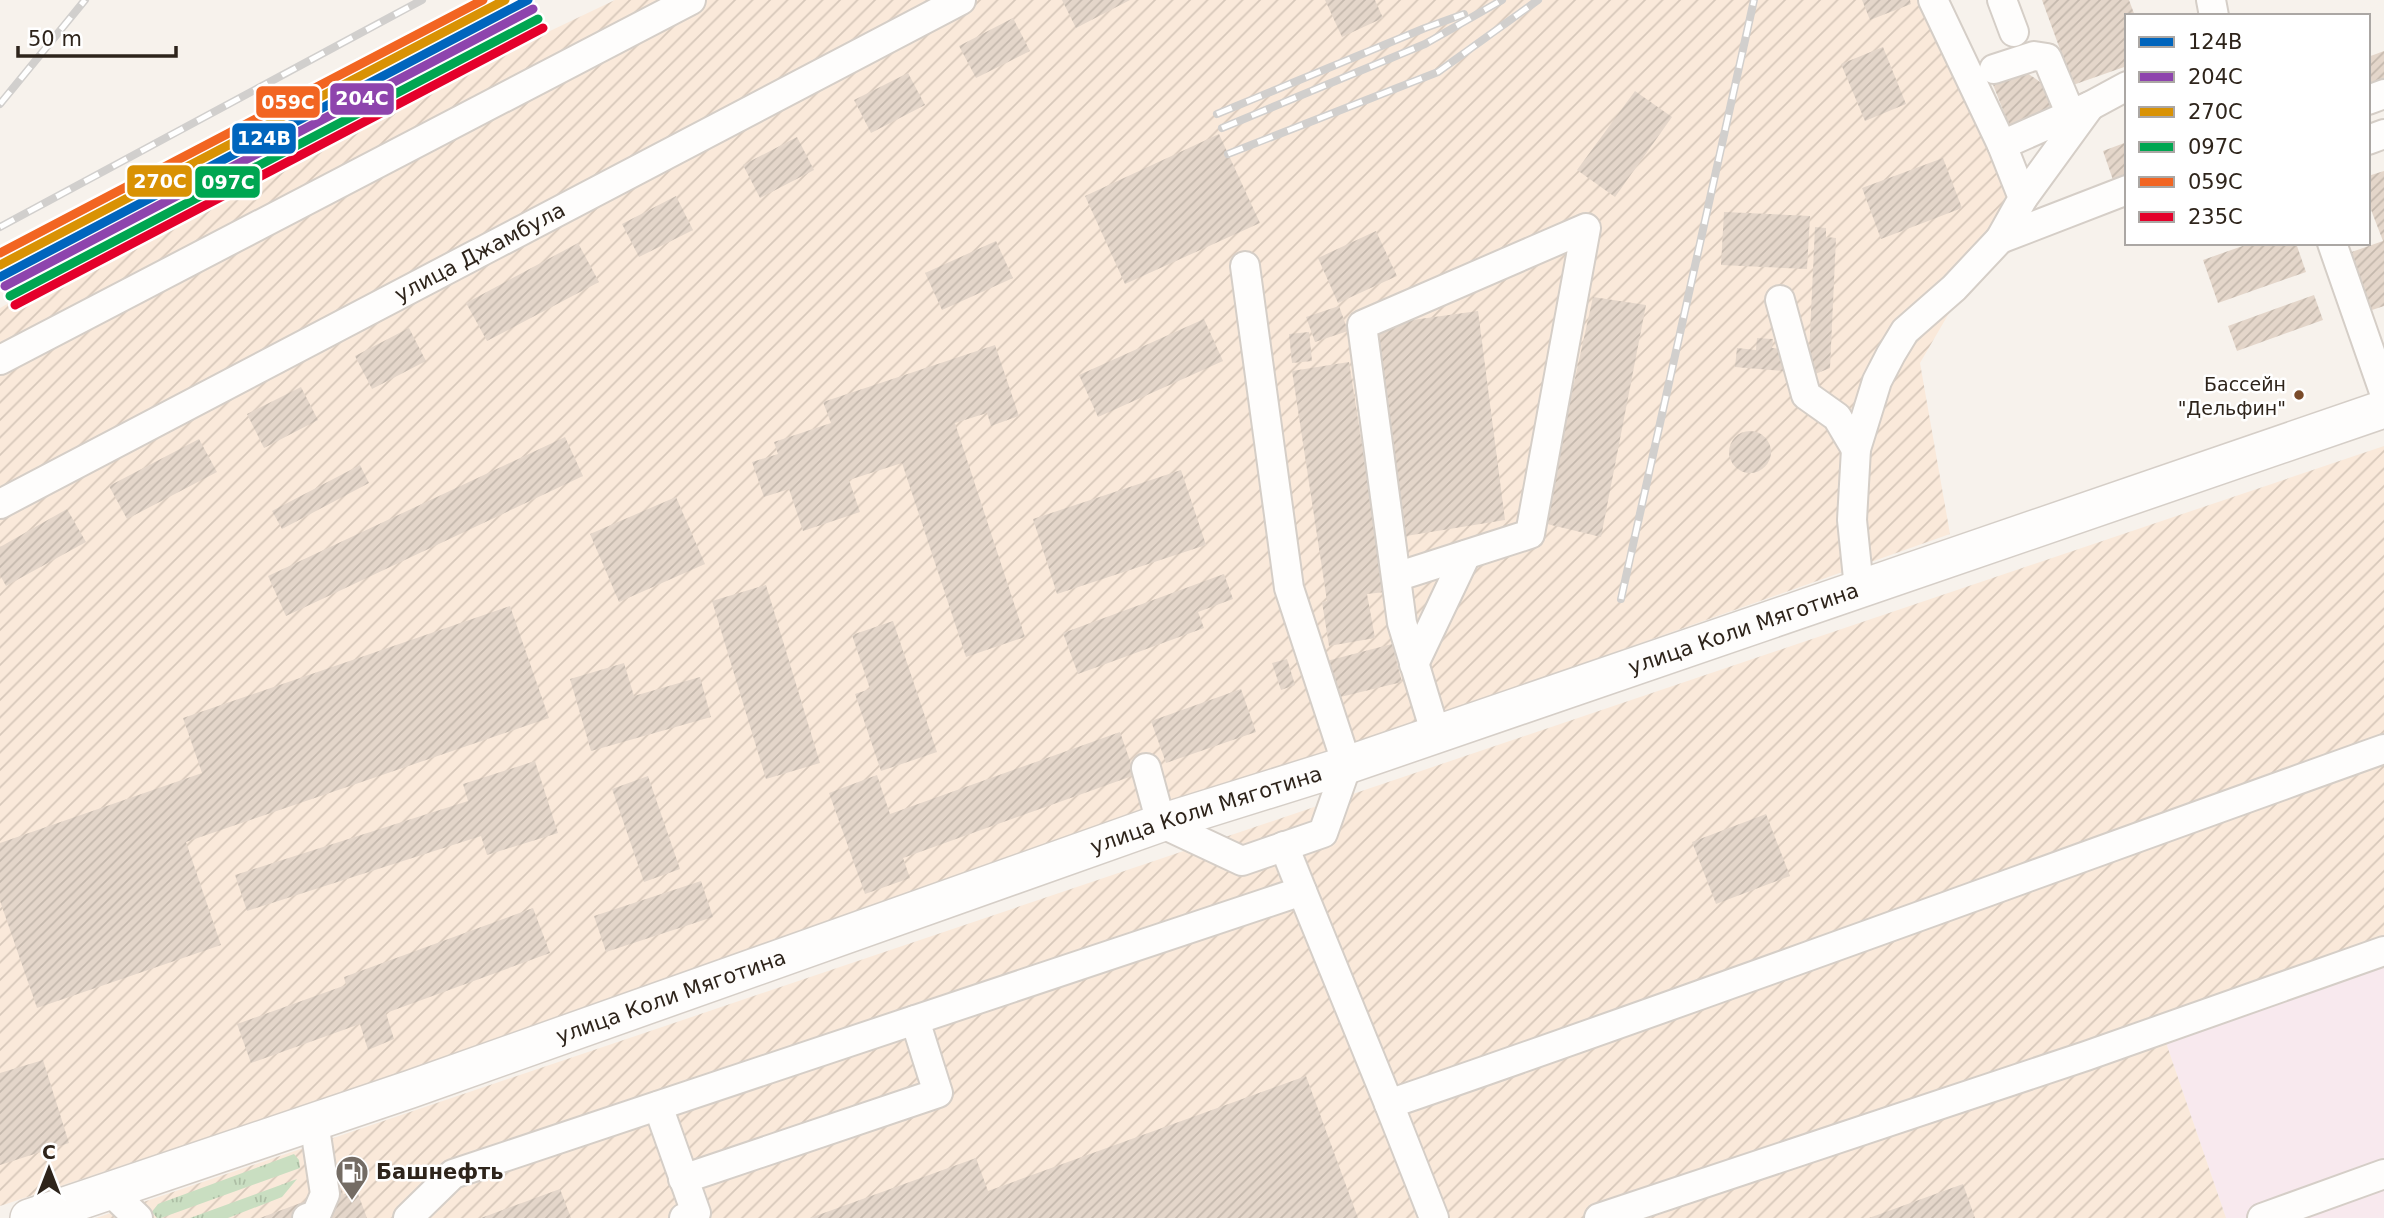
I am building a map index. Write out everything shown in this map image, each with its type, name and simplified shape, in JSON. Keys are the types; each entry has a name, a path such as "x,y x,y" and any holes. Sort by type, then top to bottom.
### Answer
{"main road":[{"name":"улица Коли Мяготина","path":"29,1218 90,1204 314,1122 1161,823 1436,735 2384,409"}],"street":[{"path":"0,359 691,0"},
{"name":"улица Джамбула","path":"0,504 961,0"},
{"path":"1933,0 2002,145 2023,198"},
{"path":"2002,0 2014,32"},
{"path":"1994,69 2034,56 2047,58 2080,110"},
{"path":"2002,145 2125,87"},
{"path":"1859,588 1852,520 1856,449 1877,381 1905,331 1954,288 2000,239 2080,110"},
{"path":"2000,239 2125,191"},
{"path":"1396,577 1530,534 1586,228 1362,325 1402,623 1436,735"},
{"path":"2333,245 2384,393"},
{"path":"1146,768 1161,823 1242,861 1323,833 1347,765 1289,588 1245,266"},
{"path":"1780,300 1806,395 1837,417 1856,449"},
{"path":"1414,664 1466,555"},
{"path":"1389,1104 1692,999 2384,749"},
{"path":"1284,846 1434,1218"},
{"path":"408,1218 453,1174 1302,891"},
{"path":"1599,1218 2086,1056 2384,951"},
{"path":"683,1179 938,1093 915,1020"},
{"path":"658,1106 696,1213 684,1218"},
{"path":"306,1218 316,1215 325,1194 314,1122"},
{"path":"2262,1218 2384,1174"},
{"path":"90,1204 138,1218"}],"shaded area":[{"path":"615,0 1918,0 2023,186 1920,363 1950,534 708,972 0,1206 0,308 172,211"},
{"path":"2384,446 2384,959 2163,1034 2226,1218 96,1218"},
{"path":"2384,959 2384,1218 2226,1218 2163,1034"}],"green space":[{"path":"294,1154 299,1160 300,1168 161,1218 157,1218 152,1212 158,1204"},
{"path":"297,1179 282,1197 228,1218 190,1218"}],"building":[{"path":"1062,0 1130,0 1076,28"},
{"path":"1325,0 1375,0 1383,18 1342,37"},
{"path":"1862,0 1910,0 1911,4 1870,20"},
{"path":"2042,0 2129,0 2134,14 2125,14 2125,67 2073,85"},
{"path":"1013,18 1030,51 976,78 959,46"},
{"path":"1883,47 1906,104 1865,121 1841,64"},
{"path":"2384,51 2384,83 2370,88 2370,56"},
{"path":"2023,70 2053,91 2059,108 2010,128 1992,82"},
{"path":"908,73 925,105 871,133 854,100"},
{"path":"1635,91 1672,117 1615,197 1577,170"},
{"path":"1219,134 1260,223 1125,284 1085,196"},
{"path":"797,137 814,170 760,198 743,165"},
{"path":"2125,143 2125,176 2113,180 2103,151"},
{"path":"1943,158 1962,208 1881,239 1862,188"},
{"path":"2384,171 2384,306 2363,313 2343,255 2383,241 2370,207 2370,175"},
{"path":"676,196 693,230 639,257 622,224"},
{"path":"1724,212 1810,216 1807,269 1721,265"},
{"path":"1815,227 1826,228 1826,237 1836,238 1830,368 1808,377"},
{"path":"1376,231 1397,276 1338,303 1318,258"},
{"path":"996,241 1013,278 942,310 925,273"},
{"path":"578,243 599,282 487,341 466,303"},
{"path":"2245,245 2297,245 2306,272 2218,303 2203,260"},
{"path":"2314,295 2323,320 2237,351 2228,326"},
{"path":"1593,297 1646,305 1601,537 1543,523"},
{"path":"1339,306 1348,331 1315,342 1306,317"},
{"path":"1478,311 1505,520 1406,536 1376,325"},
{"path":"1204,319 1223,361 1098,417 1079,375"},
{"path":"409,328 426,361 372,389 355,356"},
{"path":"1309,332 1312,361 1292,363 1289,334"},
{"path":"1757,338 1773,339 1772,348 1784,349 1783,371 1735,367 1737,348 1756,350"},
{"path":"995,345 1019,416 991,426 987,413 955,423 1025,637 966,657 902,463 849,480 860,512 803,531 789,489 764,497 752,462 778,454 774,442 831,423 823,402"},
{"path":"1349,362 1385,592 1367,594 1375,638 1329,646 1322,602 1327,601 1292,371"},
{"path":"301,387 318,420 264,448 247,414"},
{"path":"1750,431 1765,437 1771,452 1765,467 1750,473 1735,467 1729,452 1735,437"},
{"path":"565,437 583,476 286,616 268,576"},
{"path":"199,439 217,472 127,519 109,486"},
{"path":"360,465 369,483 282,529 272,511"},
{"path":"1181,470 1206,545 1057,594 1033,519"},
{"path":"676,497 705,564 619,602 590,534"},
{"path":"67,509 86,542 6,586 0,575 0,547"},
{"path":"1224,574 1233,599 1198,612 1204,628 1078,674 1063,633"},
{"path":"766,585 820,763 766,779 712,601"},
{"path":"510,606 549,718 186,842 221,945 37,1008 0,901 0,843 202,773 183,718"},
{"path":"893,621 937,752 881,771 855,694 870,689 852,635"},
{"path":"1392,644 1402,682 1328,700 1319,663"},
{"path":"1287,659 1295,685 1281,690 1272,663"},
{"path":"624,663 634,696 700,677 711,717 591,751 570,679"},
{"path":"1241,689 1256,732 1166,763 1151,721"},
{"path":"1120,732 1135,775 903,858 910,878 865,894 829,793 877,775 890,814"},
{"path":"535,761 558,833 487,855 481,836 247,911 235,875 468,801 463,784"},
{"path":"648,776 680,869 644,882 612,789"},
{"path":"1766,814 1790,876 1716,904 1692,842"},
{"path":"701,881 713,917 606,952 594,916"},
{"path":"533,908 550,953 386,1013 394,1039 368,1050 360,1024 251,1063 237,1024 346,985 344,977"},
{"path":"43,1060 69,1143 0,1165 0,1073"},
{"path":"1306,1076 1358,1218 810,1218 976,1158 988,1191"},
{"path":"1963,1184 1975,1218 1869,1218"},
{"path":"341,1188 344,1195 357,1191 367,1218 260,1218"},
{"path":"560,1189 571,1218 481,1218"}],"railway":[{"path":"0,104 85,0"},
{"path":"0,227 422,0"},
{"path":"1222,128 1425,44 1502,0"},
{"path":"1228,154 1438,72 1538,0"},
{"path":"1621,599 1754,0"},
{"path":"1217,114 1464,14"}],"transit line":[{"name":"059С","path":"0,253 483,0"},
{"name":"270С","path":"0,265 505,0"},
{"name":"124В","path":"0,277 528,0"},
{"name":"204С","path":"5,286 533,9"},
{"name":"097С","path":"10,296 538,19"},
{"name":"235С","path":"15,305 543,28"}],"place":[{"name":"Бассейн \"Дельфин\"","path":"2299,395"},
{"name":"Башнефть","path":"352,1202"}]}
